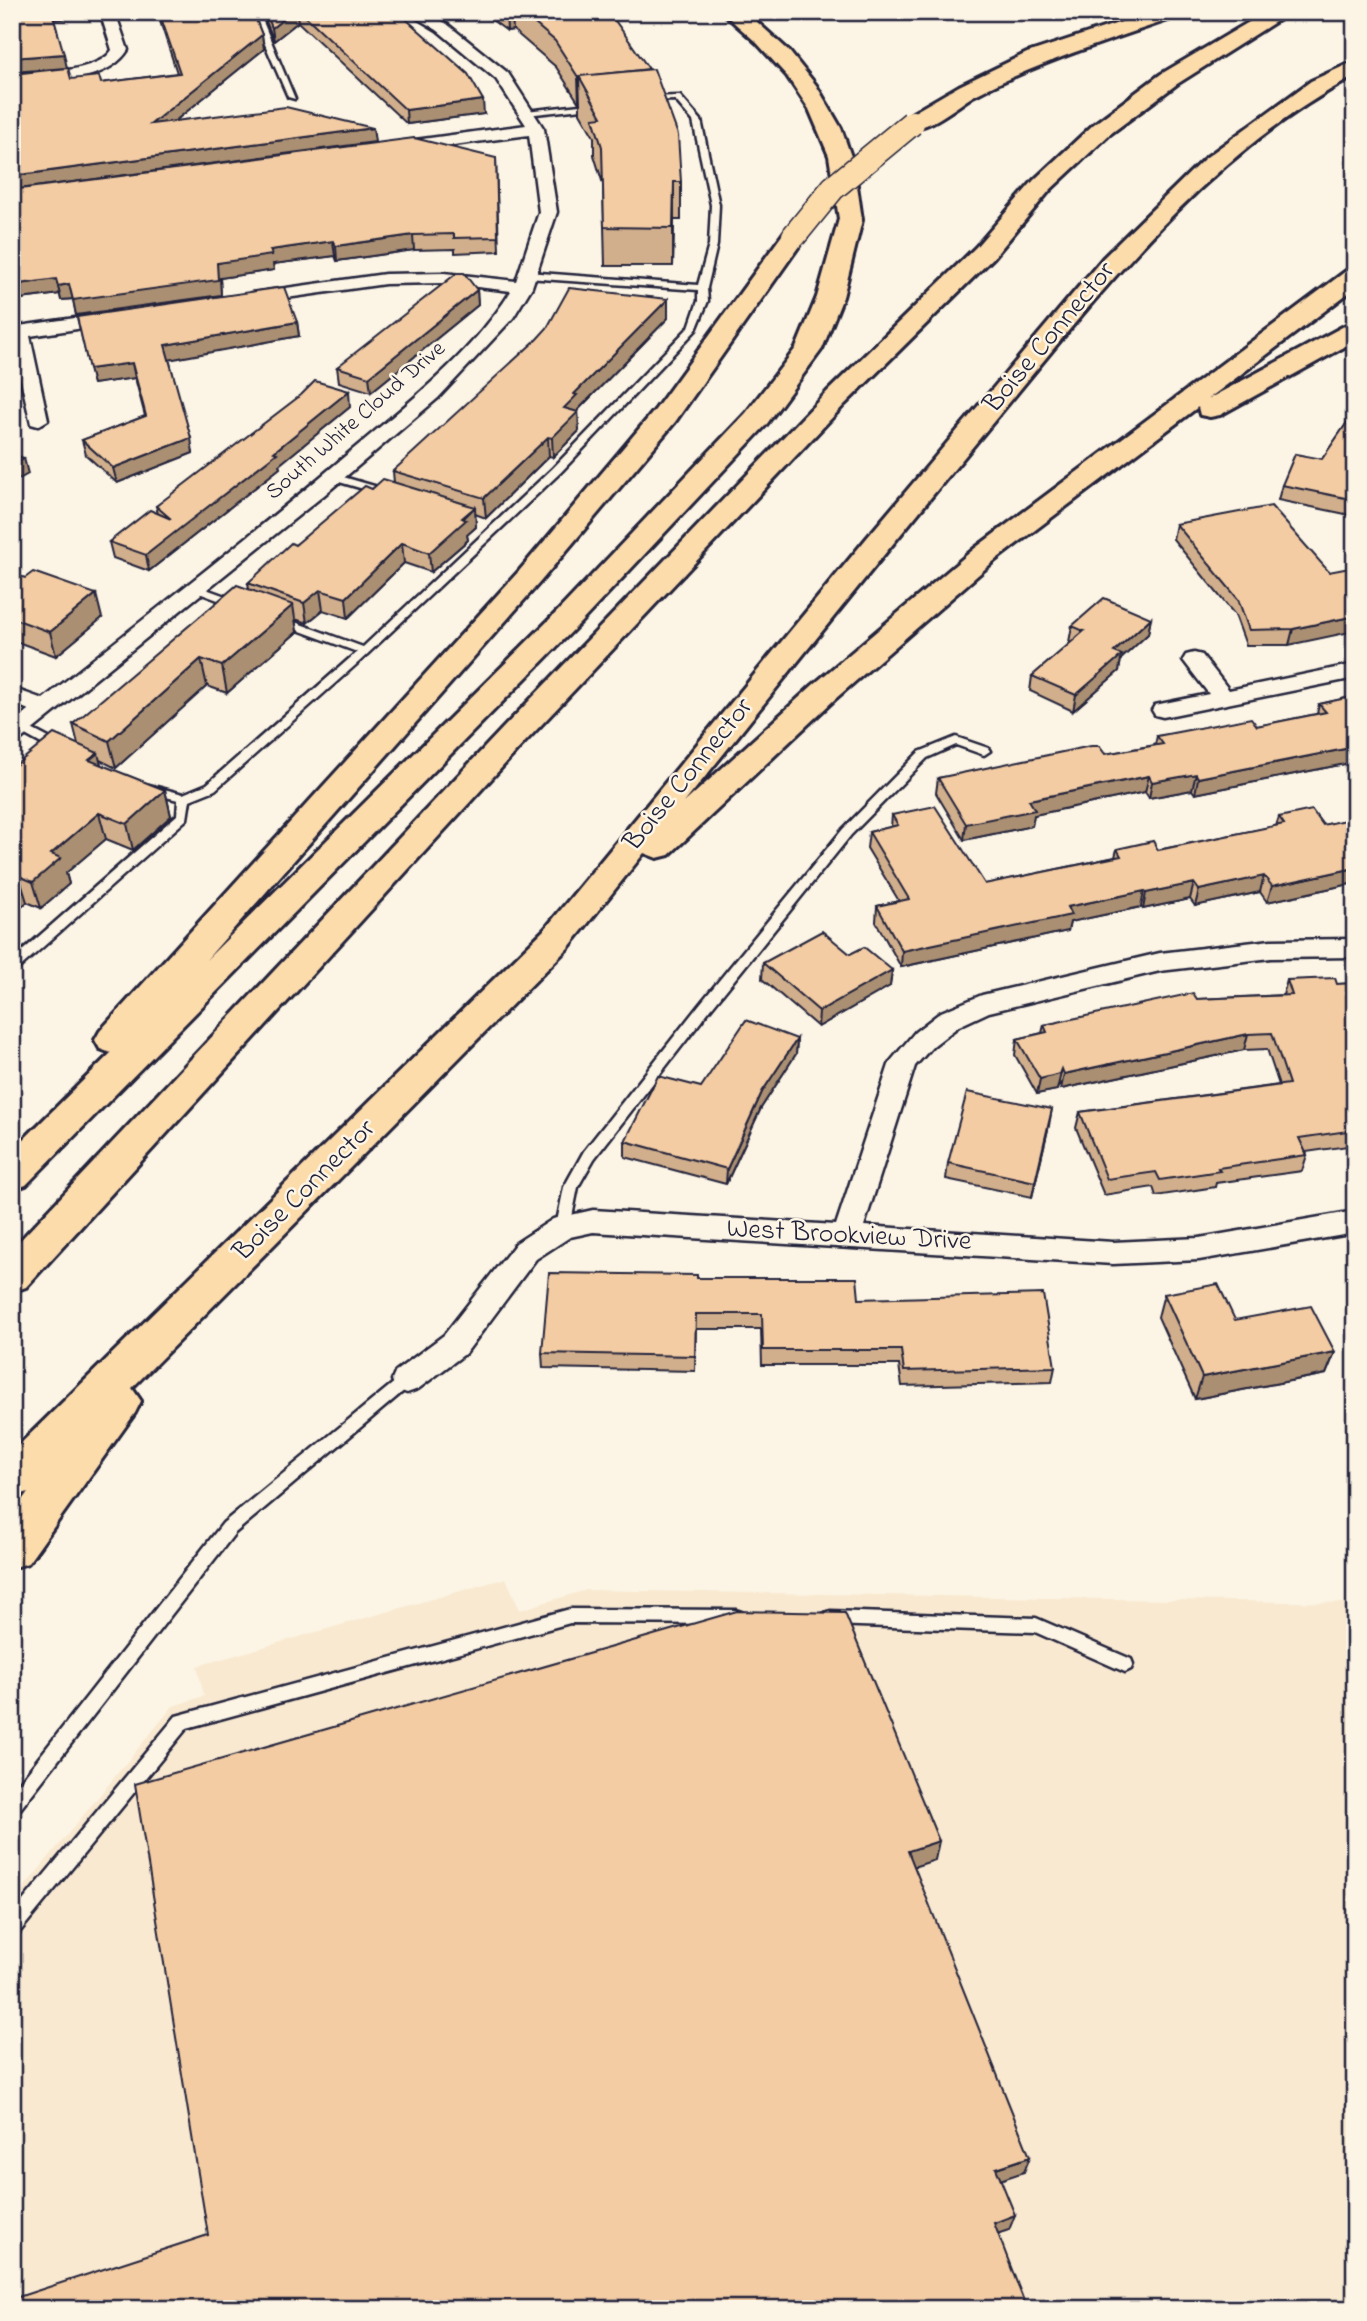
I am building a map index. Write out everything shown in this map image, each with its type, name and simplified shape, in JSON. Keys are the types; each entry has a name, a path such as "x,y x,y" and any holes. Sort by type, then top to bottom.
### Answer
{"highway":[{"path":"668,574 792,418 831,359 852,298 850,220 838,148 805,84 755,28 732,12"},
{"path":"12,1149 530,576 665,416 794,236 833,188 912,123 967,91 1035,58 1174,12"},
{"path":"12,1276 233,1035 668,574 836,398 985,252 1042,185 1102,129 1169,79 1281,12"},
{"name":"Boise Connector","path":"12,1480 184,1312 557,938 876,545 1112,262 1212,163 1319,86 1355,67"},
{"path":"12,1175 569,617 755,419 809,349 830,297 850,220"},
{"path":"557,938 824,692 985,555 1355,276"},
{"path":"1092,474 1355,330"},
{"path":"12,1549 184,1312"}],"street":[{"path":"12,80 78,72 112,62 119,56 120,50 107,12"},
{"name":"South White Cloud Drive","path":"17,732 333,477 431,394 506,314 525,281 548,212 531,121 502,76 442,27 414,12"},
{"path":"379,149 531,121"},
{"path":"236,300 385,279 525,281"},
{"path":"38,420 16,332 142,314"},
{"path":"1194,660 1224,698"},
{"path":"1163,710 1355,671"},
{"path":"12,695 46,708"},
{"path":"846,1236 903,1062 924,1039 950,1019 982,1004 1160,962 1271,949 1355,948"},
{"name":"West Brookview Drive","path":"407,1380 455,1344 526,1251 563,1227 593,1221 1112,1253 1199,1249 1355,1222"}],"lane":[{"path":"256,12 292,97"},
{"path":"138,784 184,798 211,787 364,651 557,470 693,327 703,301 702,288 713,245 715,205 697,120 677,98 639,100"},
{"path":"531,121 615,103"},
{"path":"525,281 702,288"},
{"path":"333,477 396,496"},
{"path":"483,523 495,527"},
{"path":"195,589 246,607"},
{"path":"272,617 364,651"},
{"path":"17,732 77,756"},
{"path":"563,1227 571,1187 589,1156 660,1062 847,832 923,755 956,741 984,751"},
{"path":"12,967 183,816 184,798"},
{"path":"12,1806 229,1528 407,1380"},
{"path":"12,1928 182,1722 570,1616 750,1617"},
{"path":"819,1618 1036,1625 1125,1664"}],"shaded area":[{"path":"506,1578 520,1610 586,1590 1355,1603 1355,2309 12,2309 12,1902 173,1706 204,1696 197,1666"}],"building":[{"path":"12,12 52,12 64,54 12,58"},
{"path":"159,12 253,12 262,35 151,124 286,107 373,128 12,176 12,74 68,68 71,79 99,76 101,83 180,73"},
{"path":"266,12 292,12 272,28"},
{"path":"301,12 398,12 468,74 483,100 406,110"},
{"path":"521,12 609,12 649,69 578,77 555,41"},
{"path":"654,69 678,135 681,182 674,182 673,228 604,227 602,147 593,118 602,117 579,76"},
{"path":"414,138 496,158 498,237 413,235 336,246 333,241 270,250 272,255 217,263 218,280 73,300 69,284 58,286 56,279 12,285 12,190"},
{"path":"457,273 464,273 477,290 369,377 337,367"},
{"path":"284,287 297,322 165,345 191,438 113,468 82,440 146,416 132,363 89,369 77,317"},
{"path":"569,288 668,299 574,394 577,395 564,408 578,412 484,498 393,471 536,340 547,328"},
{"path":"315,381 349,391 274,452 277,453 146,555 109,542 150,510 171,519 156,506 301,395"},
{"path":"1355,411 1355,500 1282,485 1295,454 1322,459"},
{"path":"12,454 24,458 12,466"},
{"path":"383,479 475,507 462,518 466,520 429,553 402,543 346,598 320,590 304,603 248,583 291,543 295,545 365,486 372,489"},
{"path":"1271,506 1329,572 1355,567 1355,616 1293,629 1249,630 1238,599 1176,524"},
{"path":"33,572 96,594 50,632 12,618 12,575 25,578"},
{"path":"237,585 293,605 222,666 201,659 109,741 73,724"},
{"path":"1104,598 1151,618 1114,652 1122,655 1076,695 1032,676 1084,631 1072,626"},
{"path":"1355,696 1355,747 1198,778 1196,774 1152,782 1149,776 1029,800 1035,810 966,824 938,778 1091,746 1099,746 1105,754 1163,744 1157,736 1251,718 1257,726 1326,712 1319,704"},
{"path":"54,734 98,753 89,760 165,790 127,824 99,813 51,854 61,858 33,882 19,876 12,882 12,768"},
{"path":"935,806 985,884 1121,856 1117,849 1153,841 1158,850 1284,824 1279,817 1312,810 1323,825 1355,818 1355,868 1272,886 1264,876 1199,890 1194,883 1146,893 1144,891 1067,907 1071,915 902,951 877,906 909,899 869,832 898,825 892,815"},
{"path":"822,931 850,954 864,947 892,970 819,1011 763,963"},
{"path":"1335,978 1337,984 1355,983 1355,1013 1348,1013 1355,1032 1355,1130 1299,1138 1307,1155 1218,1168 1220,1171 1160,1180 1156,1172 1107,1179 1080,1112 1289,1084 1272,1033 1248,1034 1064,1074 1062,1069 1060,1074 1040,1079 1017,1039 1047,1032 1044,1025 1193,993 1197,999 1292,995 1287,980"},
{"path":"746,1020 797,1039 762,1092 727,1169 625,1141 658,1076 701,1087"},
{"path":"967,1092 1052,1109 1035,1182 948,1163"},
{"path":"549,1273 697,1275 697,1278 857,1278 859,1299 1043,1294 1055,1367 904,1371 901,1350 763,1350 762,1314 696,1314 695,1356 542,1353"},
{"path":"1218,1284 1235,1320 1311,1306 1335,1352 1202,1377 1164,1294"},
{"path":"737,1611 845,1613 939,1841 908,1851 1030,2157 996,2168 1015,2215 994,2223 1027,2309 12,2309 12,2299 208,2235 135,1784"}]}
